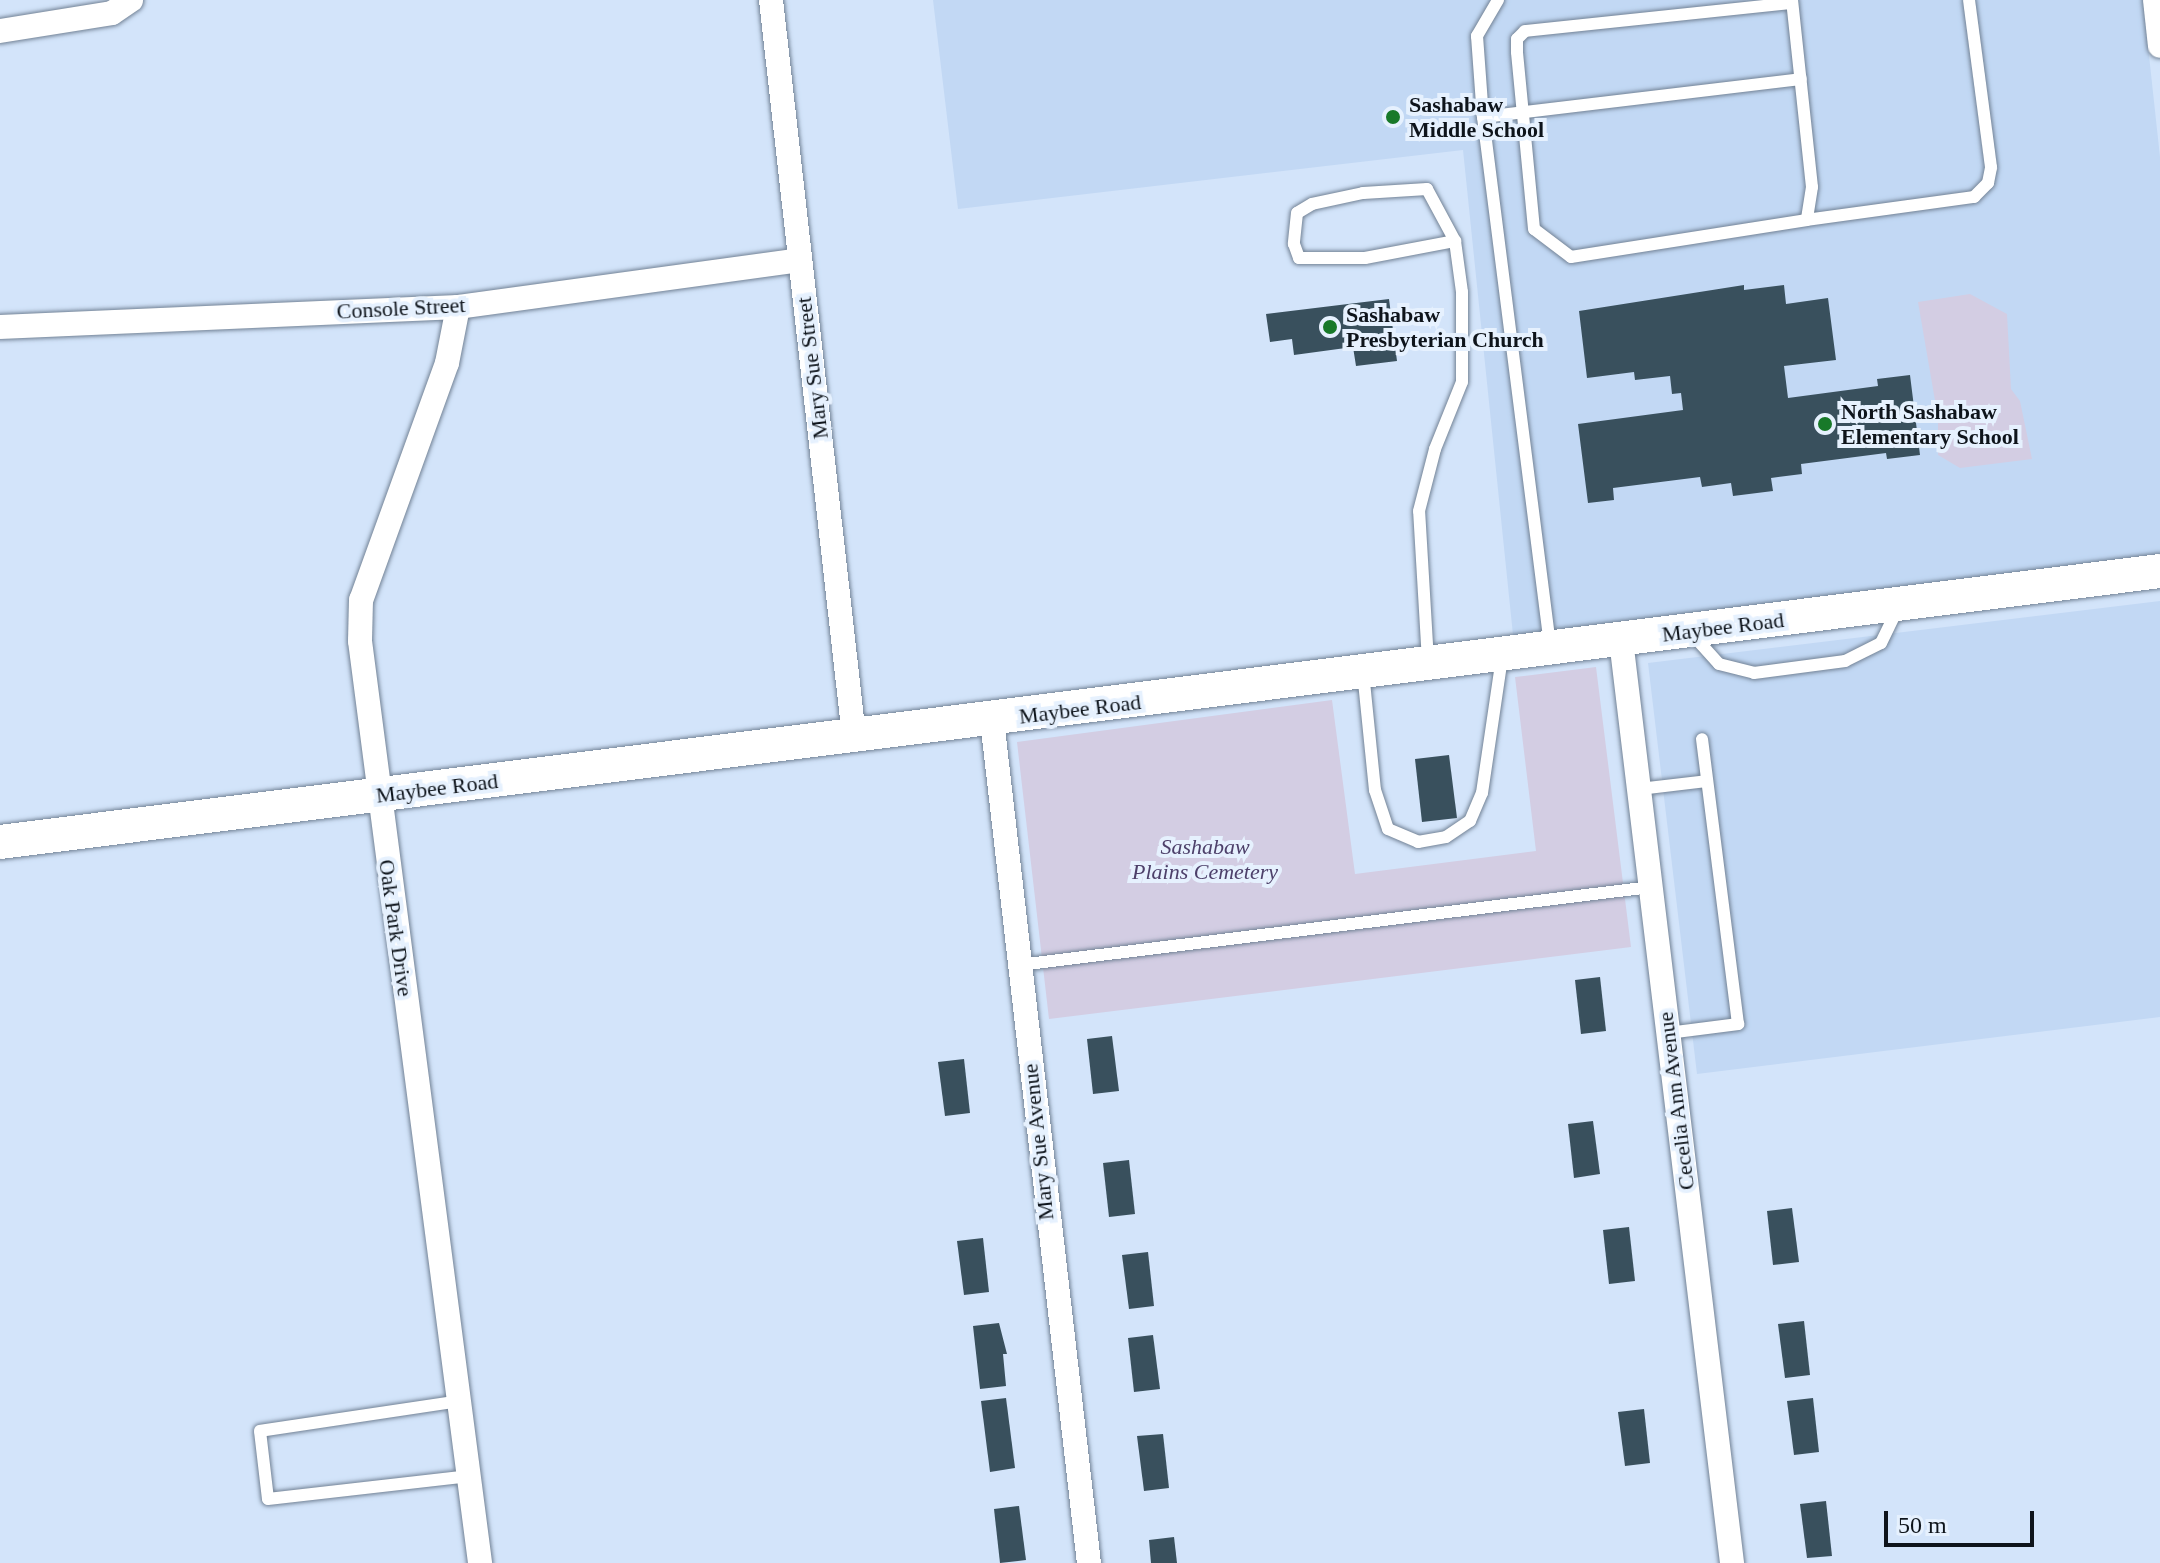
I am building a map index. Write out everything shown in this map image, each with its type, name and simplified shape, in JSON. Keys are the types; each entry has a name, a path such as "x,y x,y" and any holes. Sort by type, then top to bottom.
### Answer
{"main road":[{"name":"Maybee Road","path":"0,842 992,720 2160,571"}],"street":[{"path":"0,31 112,13 131,0"},
{"name":"Mary Sue Street","path":"771,0 854,737"},
{"path":"2155,0 2160,46"},
{"name":"Console Street","path":"0,327 458,307 799,260"},
{"name":"Oak Park Drive","path":"458,307 447,363 361,600 360,641 480,1563"},
{"name":"Cecelia Ann Avenue","path":"1621,640 1732,1563"},
{"name":"Mary Sue Avenue","path":"992,720 1089,1563"}],"lane":[{"path":"1498,0 1477,36 1483,117 1551,648"},
{"path":"1806,220 1813,197 1792,1 1525,31 1517,39 1534,229 1571,257 1974,197 1988,183 1991,167 1969,0"},
{"path":"1483,117 1801,79"},
{"path":"1429,664 1419,511 1435,449 1462,382 1462,292 1455,241 1427,189 1363,193 1312,204 1297,213 1294,244 1299,258 1365,258 1455,241"},
{"path":"1689,631 1719,664 1754,673 1845,661 1881,643 1899,604"},
{"path":"1363,672 1375,790 1388,829 1418,842 1446,837 1470,821 1482,793 1503,654"},
{"path":"1668,1033 1738,1024 1702,739"},
{"path":"1639,789 1707,781"},
{"path":"1019,965 1651,887"},
{"path":"460,1401 260,1431 268,1499 470,1476"}],"shaded area":[{"name":"North Sashabaw Elementary School","path":"933,0 2143,0 2160,157 2160,555 1513,635 1463,150 958,209"},
{"path":"2160,601 2160,1017 1697,1074 1648,663"}],"green space":[{"path":"1970,294 2007,314 2011,389 2020,401 2032,459 1960,468 1938,455 1938,418 1918,302"},
{"name":"Sashabaw Plains Cemetery","path":"1596,667 1631,947 1049,1019 1017,742 1332,700 1355,874 1536,851 1515,677"}],"building":[{"path":"1744,285 1744,290 1784,285 1786,304 1828,298 1836,360 1784,366 1788,398 1878,386 1877,379 1910,375 1920,455 1887,459 1886,453 1801,464 1802,474 1771,478 1773,491 1733,496 1731,483 1702,487 1700,477 1613,488 1614,500 1588,503 1578,424 1683,410 1681,393 1672,394 1670,376 1635,380 1634,372 1587,378 1579,311"},
{"name":"Sashabaw Presbyterian Church","path":"1389,299 1397,361 1356,366 1353,347 1294,355 1292,339 1270,342 1266,314"},
{"path":"1449,755 1457,818 1422,822 1415,759"},
{"path":"1600,977 1606,1031 1581,1034 1575,980"},
{"path":"1112,1036 1119,1091 1093,1094 1087,1039"},
{"path":"964,1059 970,1113 945,1116 938,1062"},
{"path":"1593,1121 1600,1174 1574,1178 1568,1124"},
{"path":"1129,1160 1135,1214 1109,1217 1103,1163"},
{"path":"1792,1208 1799,1262 1773,1265 1767,1211"},
{"path":"1629,1227 1635,1281 1609,1284 1603,1230"},
{"path":"983,1238 989,1292 964,1295 957,1241"},
{"path":"1148,1252 1154,1306 1129,1309 1122,1255"},
{"path":"1804,1321 1810,1375 1785,1378 1778,1324"},
{"path":"999,1323 1007,1354 1003,1354 1006,1386 980,1389 973,1326"},
{"path":"1153,1335 1160,1389 1134,1392 1128,1338"},
{"path":"1006,1398 1015,1468 990,1472 981,1401"},
{"path":"1813,1398 1819,1452 1794,1455 1787,1401"},
{"path":"1644,1409 1650,1463 1625,1466 1618,1412"},
{"path":"1163,1434 1169,1488 1144,1491 1137,1436"},
{"path":"1826,1501 1832,1556 1807,1558 1800,1504"},
{"path":"1019,1506 1026,1560 1000,1563 994,1509"},
{"path":"1174,1537 1177,1563 1151,1563 1149,1540"}],"place":[{"name":"Sashabaw Middle School","path":"1393,117"},
{"name":"Sashabaw Presbyterian Church","path":"1330,327"},
{"name":"North Sashabaw Elementary School","path":"1825,424"}]}
